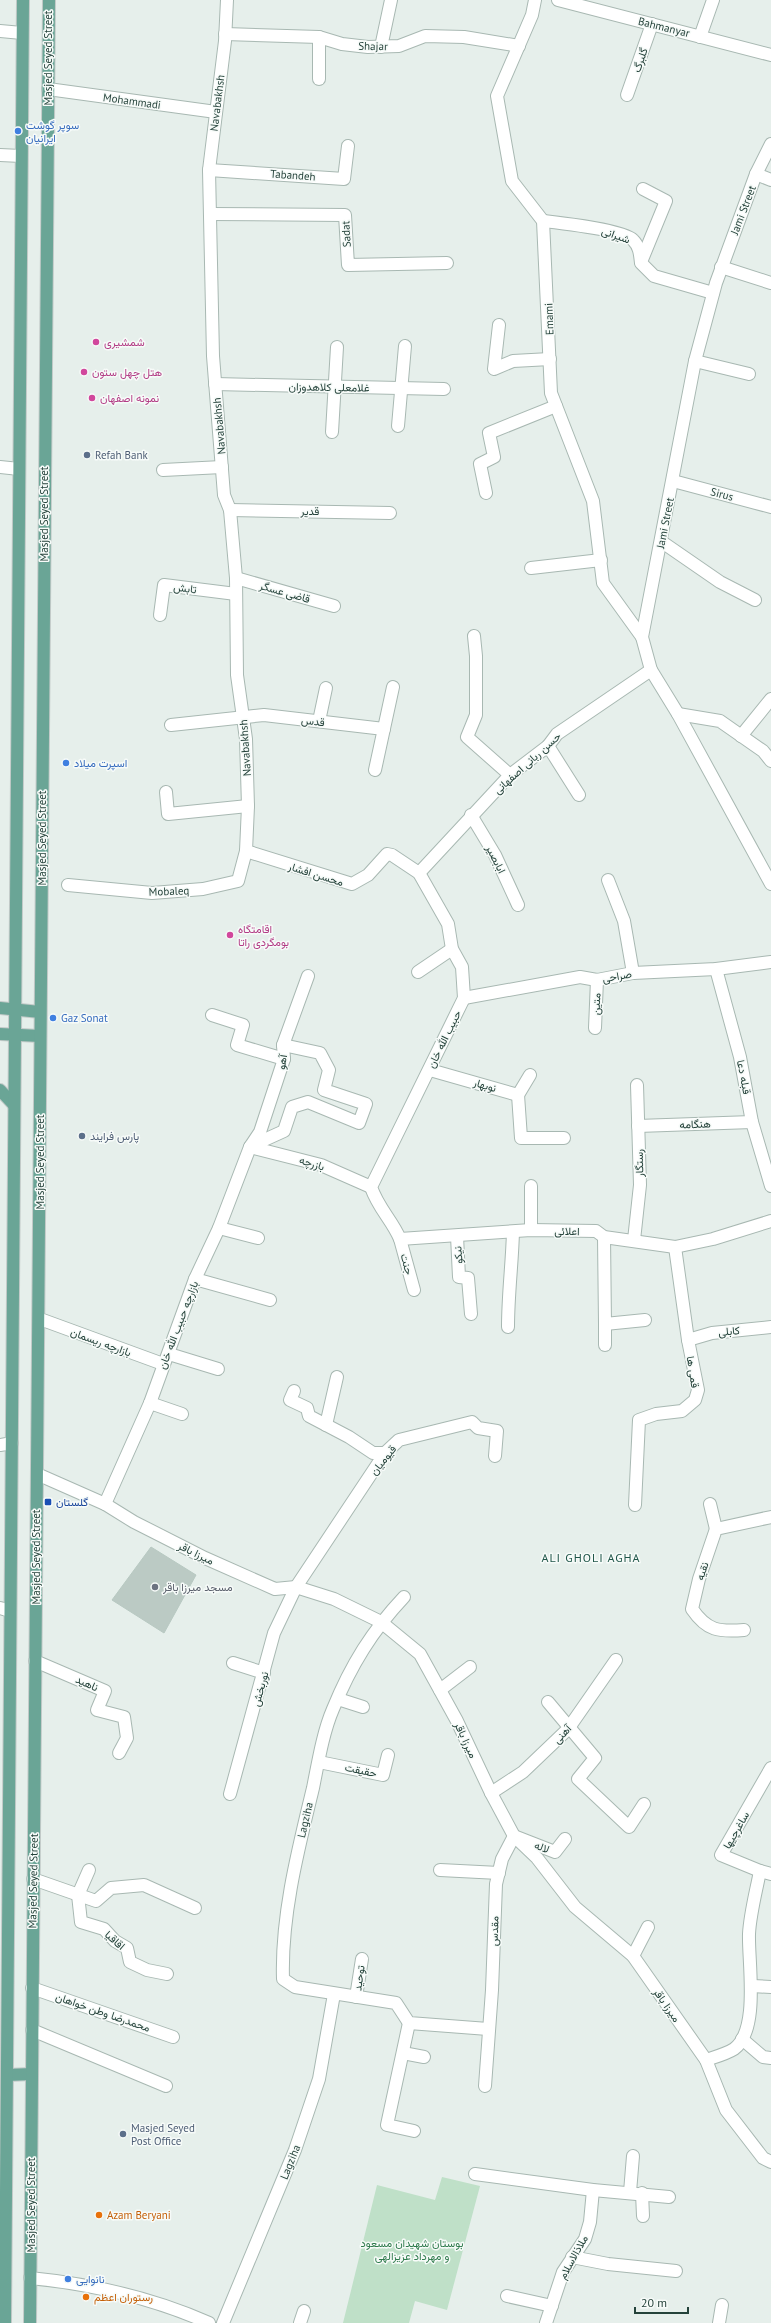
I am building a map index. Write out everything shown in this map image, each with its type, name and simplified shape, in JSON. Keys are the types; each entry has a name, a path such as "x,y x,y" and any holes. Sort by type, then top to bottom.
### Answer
{"main road":[{"path":"5,2323 7,2075 4,1896 6,1444 14,1105 23,0"},
{"name":"Masjed Seyed Street","path":"30,2323 35,1660 40,1319 40,1012 49,0"},
{"path":"0,1008 40,1012"},
{"path":"0,1034 40,1036"},
{"path":"0,1090 14,1105"},
{"path":"7,2075 32,2074"}],"street":[{"name":"Navabakhsh","path":"227,0 225,34 209,170 215,384 224,495 230,510 236,578 237,675 246,739 248,806 246,851"},
{"path":"381,47 391,0"},
{"path":"535,0 532,15 497,96 512,181 543,221"},
{"name":"Bahmanyar","path":"558,0 771,55"},
{"path":"700,37 713,0"},
{"name":"گلبرگ","path":"627,95 652,24"},
{"path":"0,31 22,33"},
{"name":"Shajar","path":"225,34 319,37 342,44 381,47 400,46 425,36 464,37 519,46"},
{"path":"319,37 319,79"},
{"name":"Mohammadi","path":"48,89 216,112"},
{"name":"Jami Street","path":"771,144 756,174 721,267 695,361 662,542 642,637 651,670 678,714 771,884"},
{"name":"Tabandeh","path":"209,170 344,179 348,146"},
{"path":"0,155 21,156"},
{"path":"756,174 771,180"},
{"path":"643,188 666,201 641,263 654,276 713,294"},
{"name":"Sadat","path":"210,214 345,215 348,265 447,263"},
{"name":"شیرانی","path":"543,221 590,226 632,239 639,248 641,263"},
{"name":"Emami","path":"543,221 551,393 593,501 604,583 642,637"},
{"path":"721,267 771,283"},
{"path":"499,325 494,369 513,361 550,359"},
{"path":"398,426 405,346"},
{"path":"332,432 336,347"},
{"path":"695,361 749,374"},
{"name":"غلامعلی کلاهدوزان","path":"215,384 444,389"},
{"path":"486,493 480,464 494,457 489,433 556,406"},
{"path":"0,467 19,469"},
{"path":"163,470 222,467"},
{"name":"Sirus","path":"673,481 771,507"},
{"name":"قدیر","path":"230,510 390,513"},
{"path":"662,542 720,582 755,600"},
{"path":"531,568 601,560"},
{"name":"قاضی عسگر","path":"236,578 334,606"},
{"name":"تابش","path":"160,615 164,586 236,594"},
{"path":"474,636 476,656 476,715 467,737 510,775"},
{"name":"حسن ربانی اصفهانی","path":"419,873 471,815 510,775 548,746 557,734 651,670"},
{"path":"374,770 393,687"},
{"path":"319,721 326,688"},
{"path":"741,736 771,699"},
{"name":"قدس","path":"171,726 264,714 384,729"},
{"path":"678,714 720,722 763,751 771,761"},
{"path":"548,746 579,795"},
{"path":"166,792 168,814 248,806"},
{"name":"ابابصیر","path":"471,815 495,855 518,905"},
{"name":"محسن افشار","path":"246,851 352,884 368,874 387,854 392,854 419,873"},
{"name":"Mobaleq","path":"68,885 152,893 204,890 238,881 246,851"},
{"name":"حبیب الله خان","path":"371,1187 430,1070 464,998 462,967 452,949 448,924 419,873"},
{"path":"608,880 624,920 633,973"},
{"path":"418,972 452,949"},
{"name":"صراحی","path":"464,998 580,977 597,980 633,973 716,969 771,962"},
{"name":"قبله دعا","path":"716,969 740,1056 752,1122 771,1186"},
{"name":"آهو","path":"250,1147 260,1132 284,1059 283,1045 308,976"},
{"name":"متین","path":"595,1028 597,980"},
{"path":"212,1015 244,1025 237,1045 284,1059"},
{"path":"250,1147 284,1131 292,1107 308,1102 359,1123 366,1104 324,1090 329,1070 320,1052 283,1045"},
{"name":"نوبهار","path":"430,1070 518,1095"},
{"path":"530,1075 518,1095 521,1138 564,1138"},
{"name":"رستگار","path":"634,1240 640,1185 637,1085"},
{"name":"هنگامه","path":"638,1126 752,1122"},
{"name":"بازرچه","path":"250,1147 321,1165 371,1187"},
{"name":"بازارچه حبیب الله خان","path":"105,1504 150,1403 195,1279 219,1228 250,1147"},
{"path":"530,1230 531,1186"},
{"path":"371,1187 377,1203 395,1227 400,1239"},
{"name":"اعلائی","path":"400,1239 530,1230 596,1231 604,1237 676,1247 713,1239 771,1220"},
{"path":"219,1228 258,1238"},
{"path":"508,1327 508,1288 512,1278 513,1232"},
{"name":"نیکو","path":"457,1236 459,1277 468,1278 470,1314"},
{"path":"604,1237 605,1345"},
{"name":"جنت","path":"400,1239 414,1290"},
{"name":"قمی ها","path":"635,1505 640,1420 656,1414 682,1411 695,1400 698,1390 688,1340 676,1247"},
{"path":"195,1279 270,1300"},
{"name":"بازارچه ریسمان","path":"40,1319 166,1359 218,1369"},
{"path":"605,1324 645,1320"},
{"name":"کابلی","path":"688,1340 712,1332 771,1327"},
{"path":"326,1425 338,1377"},
{"path":"294,1391 290,1400 307,1408 310,1416 373,1453 385,1453"},
{"path":"150,1403 182,1414"},
{"name":"قیومیان","path":"296,1587 385,1453 398,1440 472,1422 478,1428 497,1431 495,1456"},
{"name":"میرزا باقر","path":"37,1474 105,1504 134,1522 205,1558 275,1588 296,1587 334,1599 381,1622 420,1654 440,1690 514,1836 538,1858 575,1906 633,1956 706,2060 726,2110 763,2158 771,2162"},
{"path":"710,1504 716,1529 771,1517"},
{"name":"نقیه","path":"716,1529 698,1579 692,1608 700,1621 722,1632 744,1630"},
{"name":"نوربخش","path":"230,1794 274,1633 296,1587"},
{"name":"Lagziha","path":"404,1597 381,1622 362,1651 332,1710 296,1860 285,1933 283,1979 295,1987 356,1998 396,2003 409,2023"},
{"name":"ناهید","path":"35,1660 105,1691 98,1710 124,1717 127,1738 119,1753"},
{"name":"آهنی","path":"491,1793 523,1772 568,1729 616,1660"},
{"path":"233,1663 264,1673"},
{"path":"440,1690 470,1667"},
{"path":"338,1699 363,1706"},
{"path":"548,1702 568,1729 595,1758 578,1779 629,1827 644,1804"},
{"name":"حقیقت","path":"319,1762 383,1775 388,1755"},
{"name":"ساغرچیها","path":"742,2039 746,2029 752,1986 750,1976 749,1934 766,1873 721,1855 771,1768"},
{"name":"لاله","path":"514,1836 555,1852 565,1839"},
{"name":"مقدس","path":"485,2086 492,1990 496,1884 502,1859 514,1836"},
{"path":"78,1894 89,1870"},
{"path":"440,1870 499,1873"},
{"path":"33,1879 96,1901 111,1888 144,1885 195,1908"},
{"name":"اقاقیا","path":"78,1894 81,1922 104,1929 115,1941 127,1948 130,1962 147,1970 167,1974"},
{"path":"633,1956 648,1927"},
{"name":"توحید","path":"356,1998 362,1960"},
{"path":"752,1986 771,1988"},
{"name":"محمدرضا وطن خواهان","path":"32,1988 173,2037"},
{"name":"Lagziha","path":"223,2323 295,2150 319,2079 334,1994"},
{"path":"414,2131 387,2125 409,2023 488,2029"},
{"path":"32,2030 166,2086"},
{"path":"706,2060 735,2048 742,2039 763,2057 771,2058"},
{"path":"403,2053 424,2057"},
{"path":"633,2156 636,2193 643,2216"},
{"path":"475,2174 593,2190 669,2197"},
{"name":"ملاذالاسلام","path":"546,2323 563,2272 572,2256 586,2239 590,2222 593,2190"},
{"path":"572,2256 608,2264 676,2271"},
{"path":"30,2278 76,2282 128,2294 203,2322"},
{"path":"507,2296 552,2306"},
{"path":"719,2323 722,2305"},
{"path":"300,2323 304,2311"}],"green space":[{"name":"بوستان شهیدان مسعود و مهرداد عزیزالهی","path":"442,2177 480,2186 447,2310 415,2301 409,2323 343,2323 377,2185 435,2200"}],"building":[{"name":"مسجد میرزا باقر","path":"151,1547 196,1575 164,1633 112,1600"}],"place":[{"name":"سوپر گوشت ایرانیان","path":"18,131"},
{"name":"شمشیری","path":"96,342"},
{"name":"هتل چهل ستون","path":"84,372"},
{"name":"نمونه اصفهان","path":"92,398"},
{"name":"Refah Bank","path":"87,455"},
{"name":"اسپرت میلاد","path":"66,763"},
{"name":"اقامتگاه بومگردی راتا","path":"230,935"},
{"name":"Gaz Sonat","path":"53,1018"},
{"name":"پارس فرایند","path":"82,1136"},
{"name":"گلستان","path":"48,1502"},
{"name":"مسجد میرزا باقر","path":"155,1587"},
{"name":"Masjed Seyed Post Office","path":"123,2134"},
{"name":"Azam Beryani","path":"99,2215"},
{"name":"نانوایی","path":"68,2279"},
{"name":"رستوران اعظم","path":"86,2297"}],"district":[{"name":"ALI GHOLI AGHA","path":"591,1557"}]}
